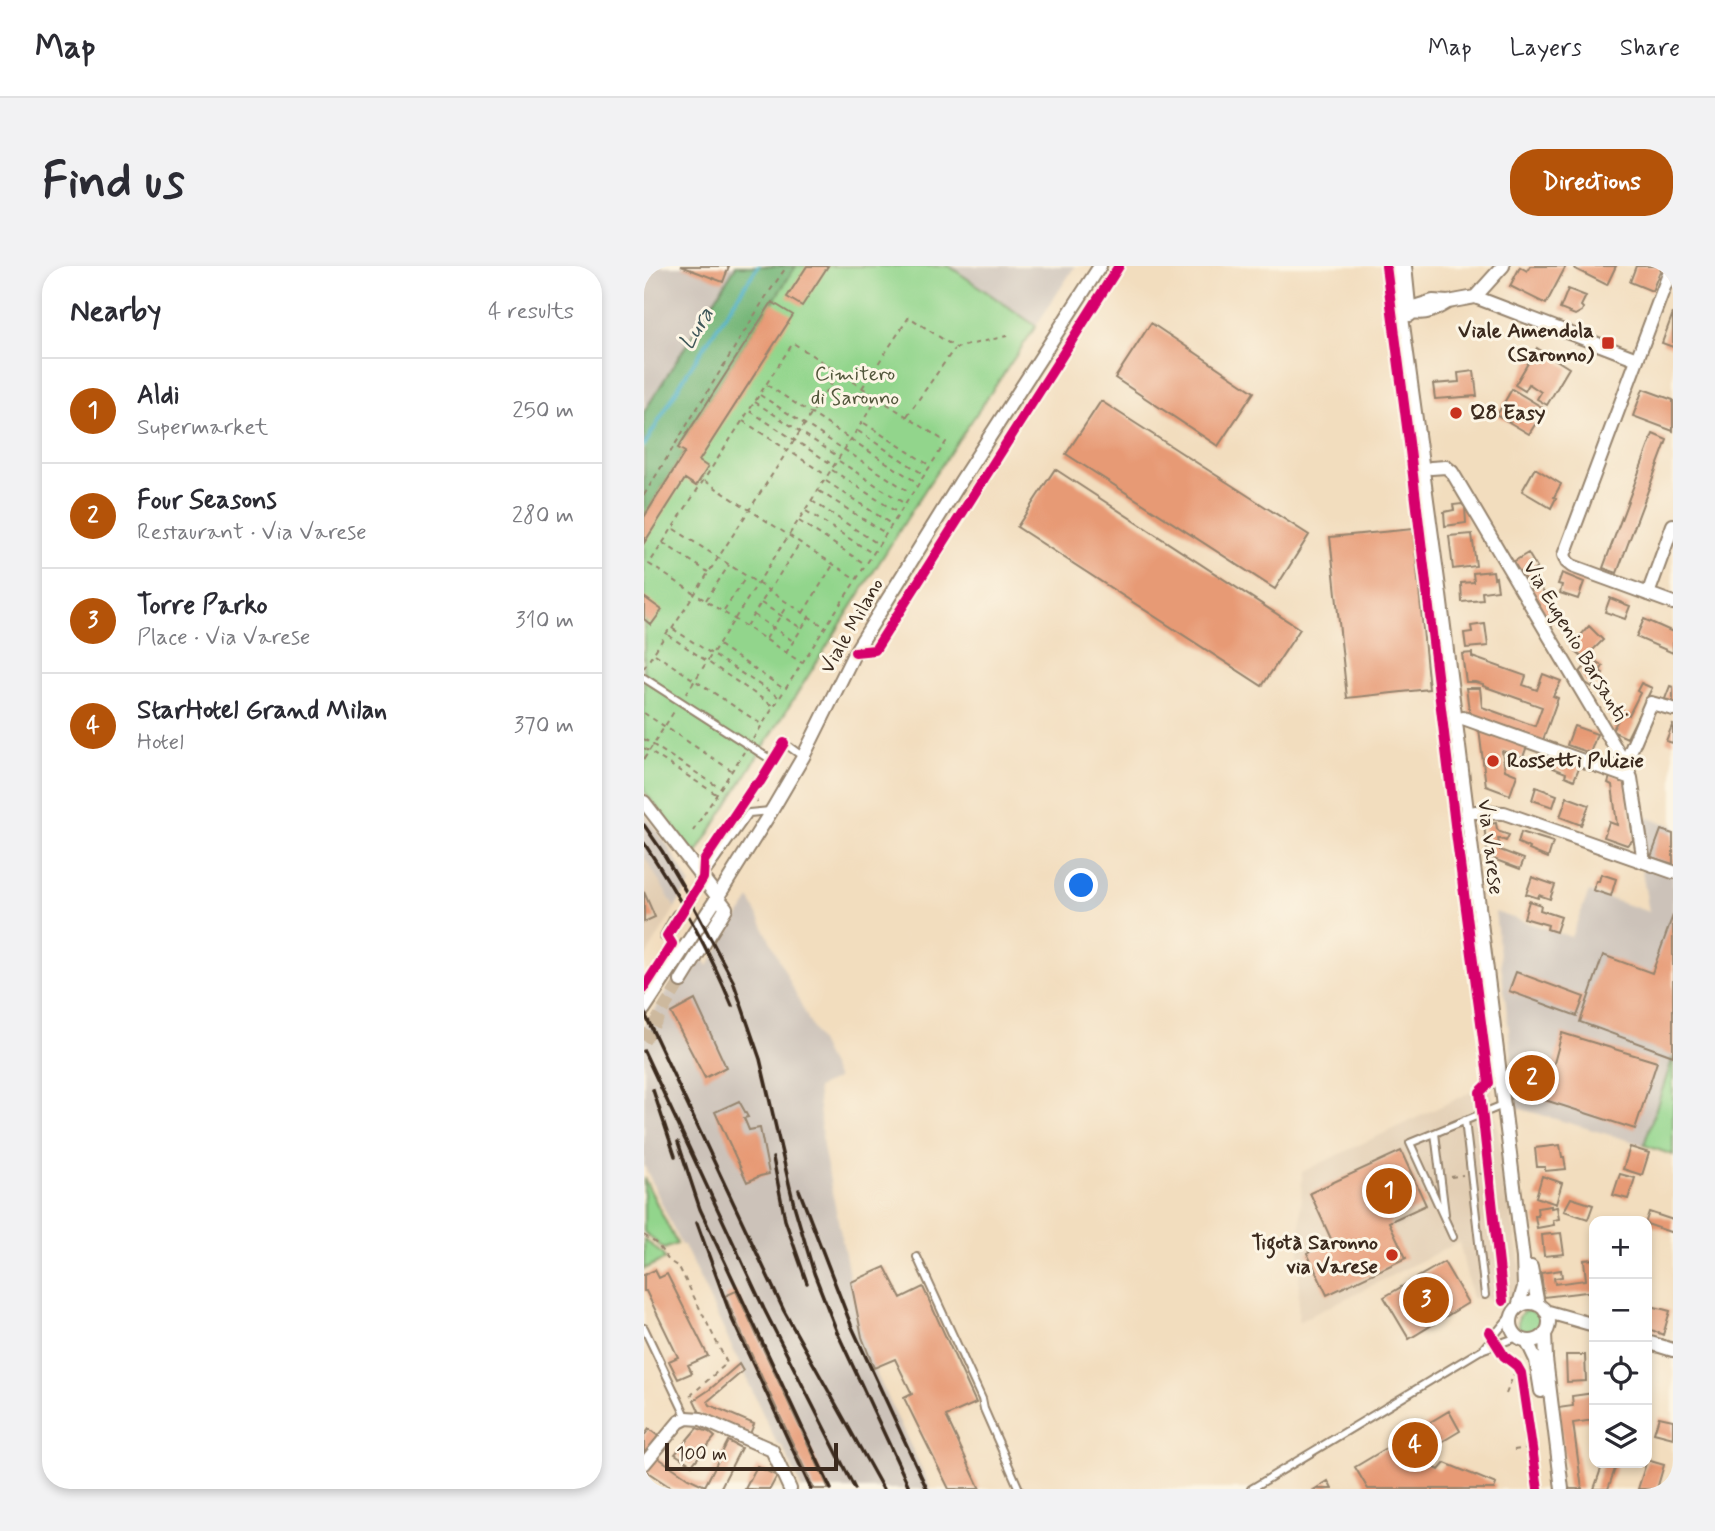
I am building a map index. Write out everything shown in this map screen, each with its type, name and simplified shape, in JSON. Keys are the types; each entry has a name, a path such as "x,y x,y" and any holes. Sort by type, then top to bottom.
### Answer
{"street":[{"name":"Viale Milano","path":"644,1009 718,898 772,810 803,757 855,652 968,470 1100,266"},
{"name":"Via Varese","path":"1395,266 1440,595 1525,1275 1524,1287 1515,1310"},
{"name":"Via Varese","path":"1405,266 1534,1286 1542,1308"},
{"path":"1475,297 1503,266"},
{"path":"1672,266 1564,555 1567,562 1573,566 1673,603"},
{"path":"1410,310 1419,314 1429,313 1448,302 1475,297 1637,359"},
{"name":"Via Eugenio Barsanti","path":"1431,468 1446,467 1452,472 1625,764 1631,779 1644,862"},
{"path":"1648,594 1673,525"},
{"path":"1625,764 1651,704 1673,709"},
{"path":"1463,718 1631,779"},
{"path":"644,802 700,882 726,908 681,981"},
{"path":"1475,812 1504,813 1673,872"},
{"path":"667,936 678,916"},
{"path":"1554,1489 1536,1360 1511,1325 1515,1310 1528,1303 1589,1323"},
{"path":"1542,1308 1549,1319 1546,1359 1562,1489"},
{"path":"1523,1339 1539,1339 1557,1322 1571,1318"},
{"path":"1652,1344 1673,1350"},
{"path":"644,1464 679,1422 687,1418 701,1419 772,1450 790,1489"}],"lane":[{"path":"644,678 773,761"},
{"path":"760,782 784,743 803,757"},
{"path":"700,882 749,813 772,810"},
{"path":"1453,1237 1410,1143 1503,1105"},
{"path":"1465,1120 1485,1295"},
{"path":"1435,1133 1446,1221"},
{"path":"917,1257 982,1399 1019,1489"},
{"path":"1481,1350 1515,1310"},
{"path":"644,1328 687,1418"},
{"path":"1251,1489 1481,1350 1523,1339"}],"path":[{"path":"644,495 743,332 787,266"},
{"path":"861,388 909,317 956,348"},
{"path":"906,417 956,348 1012,335"},
{"path":"793,343 861,388 946,442 802,663 649,564 793,343"},
{"path":"644,668 838,373"},
{"path":"766,385 919,484"},
{"path":"759,395 912,494"},
{"path":"644,759 878,398"},
{"path":"755,402 905,504"},
{"path":"749,411 834,466"},
{"path":"743,421 827,476"},
{"path":"862,422 930,466"},
{"path":"857,431 925,475"},
{"path":"832,470 899,514"},
{"path":"704,480 857,579"},
{"path":"824,481 892,525"},
{"path":"818,490 886,534"},
{"path":"811,501 879,545"},
{"path":"805,510 873,554"},
{"path":"798,521 866,565"},
{"path":"673,528 825,627"},
{"path":"663,543 709,572"},
{"path":"746,627 800,543"},
{"path":"803,612 834,564"},
{"path":"706,601 729,565"},
{"path":"723,612 746,576"},
{"path":"761,603 801,628"},
{"path":"765,639 788,603"},
{"path":"753,615 793,641"},
{"path":"786,653 809,617"},
{"path":"672,628 780,698"},
{"path":"666,634 774,706"},
{"path":"718,644 785,690"},
{"path":"653,653 762,724"},
{"path":"644,713 732,771"},
{"path":"644,739 721,789"},
{"path":"644,748 716,795"},
{"path":"1440,1178 1471,1174 1488,1167 1490,1185"},
{"path":"644,1235 657,1244 669,1261 679,1267 727,1363 680,1405"},
{"path":"1496,1344 1504,1356 1515,1364 1523,1379"},
{"path":"1515,1364 1530,1360"},
{"path":"1506,1394 1515,1364"},
{"path":"1514,1450 1535,1447"}],"shaded area":[{"path":"644,266 736,266 644,412"},
{"path":"949,266 1075,266 1036,326"},
{"path":"1632,812 1673,826 1673,1057 1644,1145 1518,1108 1495,912 1571,937 1589,892 1649,912"},
{"path":"644,813 668,846 690,884 675,908 644,856"},
{"path":"644,856 675,908 644,960"},
{"path":"750,899 837,1079 817,1088 823,1147 862,1337 876,1373 931,1489 802,1489 782,1446 777,1444 644,1165 644,1027 675,978 685,984 703,957 708,966"},
{"path":"1490,1083 1519,1259 1517,1289 1509,1304 1500,1300 1472,1298 1459,1242 1298,1322 1302,1172"}],"green space":[{"path":"736,266 796,266 679,447 685,452 644,517 644,412"},
{"name":"Cimitero di Saronno","path":"796,266 949,266 1036,326 928,485 697,853 687,845 644,791 644,517 685,453 678,448"},
{"path":"1673,1057 1673,1155 1644,1145"},
{"path":"644,1178 677,1244 664,1249 644,1232"},
{"path":"644,1239 665,1259 644,1269"},
{"path":"1530,1310 1539,1313 1542,1322 1539,1331 1530,1334 1521,1331 1518,1322 1521,1313"}],"building":[{"path":"681,266 729,266 723,282"},
{"path":"807,266 828,266 802,306 787,297"},
{"path":"1530,266 1566,266 1546,304 1510,286 1520,267 1527,271"},
{"path":"1576,266 1616,266 1607,285 1575,269"},
{"path":"1636,266 1662,266 1652,291 1630,282"},
{"path":"1568,289 1586,296 1581,306 1582,311 1575,315 1560,309"},
{"path":"772,302 793,315 699,461 708,467 696,486 685,479 644,543 644,517 685,452 678,448"},
{"path":"1673,313 1673,347 1662,343"},
{"path":"1151,323 1254,392 1218,446 1115,378"},
{"path":"1537,348 1569,368 1547,405 1537,399 1541,392 1529,384 1525,391 1515,385"},
{"path":"1474,371 1477,396 1435,399 1433,384 1459,382 1458,373"},
{"path":"1512,389 1545,409 1529,434 1497,415"},
{"path":"1643,389 1673,400 1673,431 1633,416"},
{"path":"1101,401 1309,535 1275,589 1066,454"},
{"path":"1653,434 1667,440 1617,573 1603,568"},
{"path":"1535,468 1561,484 1551,508 1522,491"},
{"path":"1055,469 1300,629 1262,686 1017,527"},
{"path":"1462,504 1465,507 1466,523 1445,526 1444,512 1454,510 1453,505"},
{"path":"1413,529 1429,689 1347,698 1330,537"},
{"path":"1472,534 1476,566 1453,569 1449,536"},
{"path":"1528,553 1537,568 1531,572 1559,617 1548,624 1528,590 1530,587 1513,562"},
{"path":"1493,571 1498,590 1482,592 1483,600 1462,602 1461,583 1474,582 1473,573"},
{"path":"1562,573 1584,582 1578,599 1560,593 1562,585 1558,584"},
{"path":"644,597 662,610 651,625 644,619"},
{"path":"1610,598 1630,606 1625,619 1605,612"},
{"path":"1644,619 1673,632 1673,653 1636,637"},
{"path":"1485,624 1488,646 1466,648 1464,633 1472,632 1471,626"},
{"path":"1589,626 1603,640 1584,659 1576,652 1579,648 1574,643"},
{"path":"1472,653 1472,657 1526,676 1523,685 1537,690 1543,674 1561,681 1553,696 1558,698 1542,743 1470,717 1466,688 1480,688 1482,707 1535,726 1542,707 1483,684 1466,682 1462,654"},
{"path":"1592,659 1603,666 1600,671 1603,673 1592,687 1586,683 1580,672"},
{"path":"1641,683 1652,688 1627,738 1612,731 1622,712 1629,715 1640,693 1637,691"},
{"path":"1670,686 1673,687 1673,702 1665,699"},
{"path":"1673,723 1673,743 1666,741"},
{"path":"1574,726 1597,734 1590,753 1567,745"},
{"name":"Rossetti Pulizie","path":"1479,729 1527,746 1523,757 1502,751 1505,770 1517,775 1510,795 1486,786"},
{"path":"1557,757 1580,765 1574,780 1565,776 1566,773 1553,768"},
{"path":"1611,774 1626,779 1633,840 1627,845 1604,837 1609,822 1617,825 1612,785 1608,783"},
{"path":"1536,787 1557,795 1553,807 1532,800"},
{"path":"1567,797 1589,805 1581,825 1560,817"},
{"path":"1496,823 1500,832 1509,835 1506,841 1498,838 1500,850 1524,859 1520,869 1488,857 1484,825"},
{"path":"1661,830 1673,834 1673,864 1651,857"},
{"path":"1521,832 1553,842 1548,858 1518,843"},
{"path":"1601,874 1616,879 1611,896 1593,890"},
{"path":"1532,877 1555,885 1550,899 1526,894"},
{"path":"644,892 655,917 644,922"},
{"path":"1529,901 1541,905 1540,910 1561,917 1556,932 1547,929 1548,925 1524,918"},
{"path":"1673,915 1673,1056 1580,1022 1603,955 1652,973"},
{"path":"1516,972 1584,997 1577,1016 1509,991"},
{"path":"695,1000 726,1067 705,1078 671,1013"},
{"path":"1562,1033 1657,1062 1635,1129 1520,1092 1517,1060 1523,1057 1553,1067"},
{"path":"739,1101 748,1117 744,1118 749,1130 760,1128 769,1174 747,1182 715,1112"},
{"path":"1560,1145 1566,1169 1545,1171 1545,1167 1537,1167 1535,1148"},
{"path":"1630,1147 1649,1153 1642,1175 1623,1169"},
{"path":"1401,1151 1426,1205 1389,1222 1406,1258 1327,1295 1307,1253 1332,1241 1310,1193"},
{"path":"1620,1174 1635,1178 1628,1199 1613,1195"},
{"path":"1542,1176 1562,1183 1556,1204 1536,1197"},
{"path":"1571,1198 1593,1205 1588,1219 1564,1211"},
{"path":"1557,1207 1559,1219 1553,1220 1554,1225 1537,1228 1537,1208"},
{"path":"1649,1212 1673,1220 1673,1233 1652,1226 1652,1216 1648,1216"},
{"path":"1561,1233 1564,1254 1544,1256 1542,1235"},
{"path":"1584,1260 1589,1260 1589,1292 1544,1297 1541,1273 1561,1270 1562,1277 1554,1278 1555,1284 1586,1280"},
{"path":"1444,1262 1468,1303 1409,1339 1384,1297"},
{"path":"885,1267 901,1298 923,1287 976,1403 946,1416 980,1489 949,1489 904,1398 912,1394 895,1359 874,1368 862,1337 851,1282"},
{"path":"655,1270 659,1278 667,1274 708,1356 688,1365 692,1373 678,1379 669,1361 678,1357 644,1291 644,1275"},
{"path":"736,1291 829,1489 814,1489 725,1296"},
{"path":"1652,1306 1670,1311 1663,1335 1652,1330"},
{"path":"1566,1355 1585,1355 1586,1381 1567,1382"},
{"path":"739,1364 743,1371 708,1401 710,1405 754,1424 750,1434 701,1415 694,1400"},
{"path":"1589,1394 1589,1421 1573,1423 1582,1489 1568,1488 1558,1408 1573,1406 1572,1396"},
{"path":"1449,1411 1460,1431 1415,1458 1439,1470 1445,1463 1496,1484 1494,1489 1368,1489 1355,1467"},
{"path":"1659,1417 1673,1420 1673,1438 1654,1433"},
{"path":"697,1428 715,1437 692,1465 675,1454"},
{"path":"649,1429 658,1436 644,1455 644,1436"},
{"path":"728,1441 741,1448 720,1489 673,1489 646,1471 657,1457 705,1486"},
{"path":"1652,1461 1664,1465 1657,1489 1638,1489 1645,1468 1652,1468"},
{"path":"757,1466 777,1476 770,1489 745,1489"},
{"path":"1601,1468 1615,1468 1608,1489 1594,1489"},
{"path":"1328,1481 1332,1489 1315,1489"}],"waterway":[{"name":"Lura","path":"644,446 688,371 758,266"}],"tunnel":[{"path":"678,916 697,887"},
{"path":"644,1041 681,981"}],"railway":[{"path":"644,825 685,890 733,981 760,1059 794,1205 814,1273 837,1332 910,1489"},
{"path":"644,843 692,923 732,1006"},
{"path":"644,1012 784,1311 883,1489"},
{"path":"644,1051 764,1309 855,1489"},
{"path":"653,1090 675,1156"},
{"path":"678,1142 700,1209 831,1489"},
{"path":"773,1158 785,1220 807,1283"},
{"path":"799,1190 851,1325 927,1489"},
{"path":"697,1223 732,1319 811,1489"}],"cycle path":[{"path":"855,652 875,650 1119,266"},
{"path":"1386,266 1489,1083 1480,1092 1503,1301"},
{"path":"644,988 672,944 667,936 703,878 704,861 784,743"},
{"path":"1489,1332 1504,1356 1517,1366 1521,1373 1538,1489"}],"place":[{"name":"Viale Amendola (Saronno)","path":"1608,343"},
{"name":"Q8 Easy","path":"1456,413"},
{"name":"Rossetti Pulizie","path":"1493,761"},
{"name":"Four Seasons","path":"1532,1078"},
{"name":"Aldi","path":"1389,1191"},
{"name":"Tigotà Saronno via Varese","path":"1392,1255"},
{"name":"Torre Parko","path":"1426,1300"},
{"name":"StarHotel Grand Milan","path":"1415,1445"}]}
